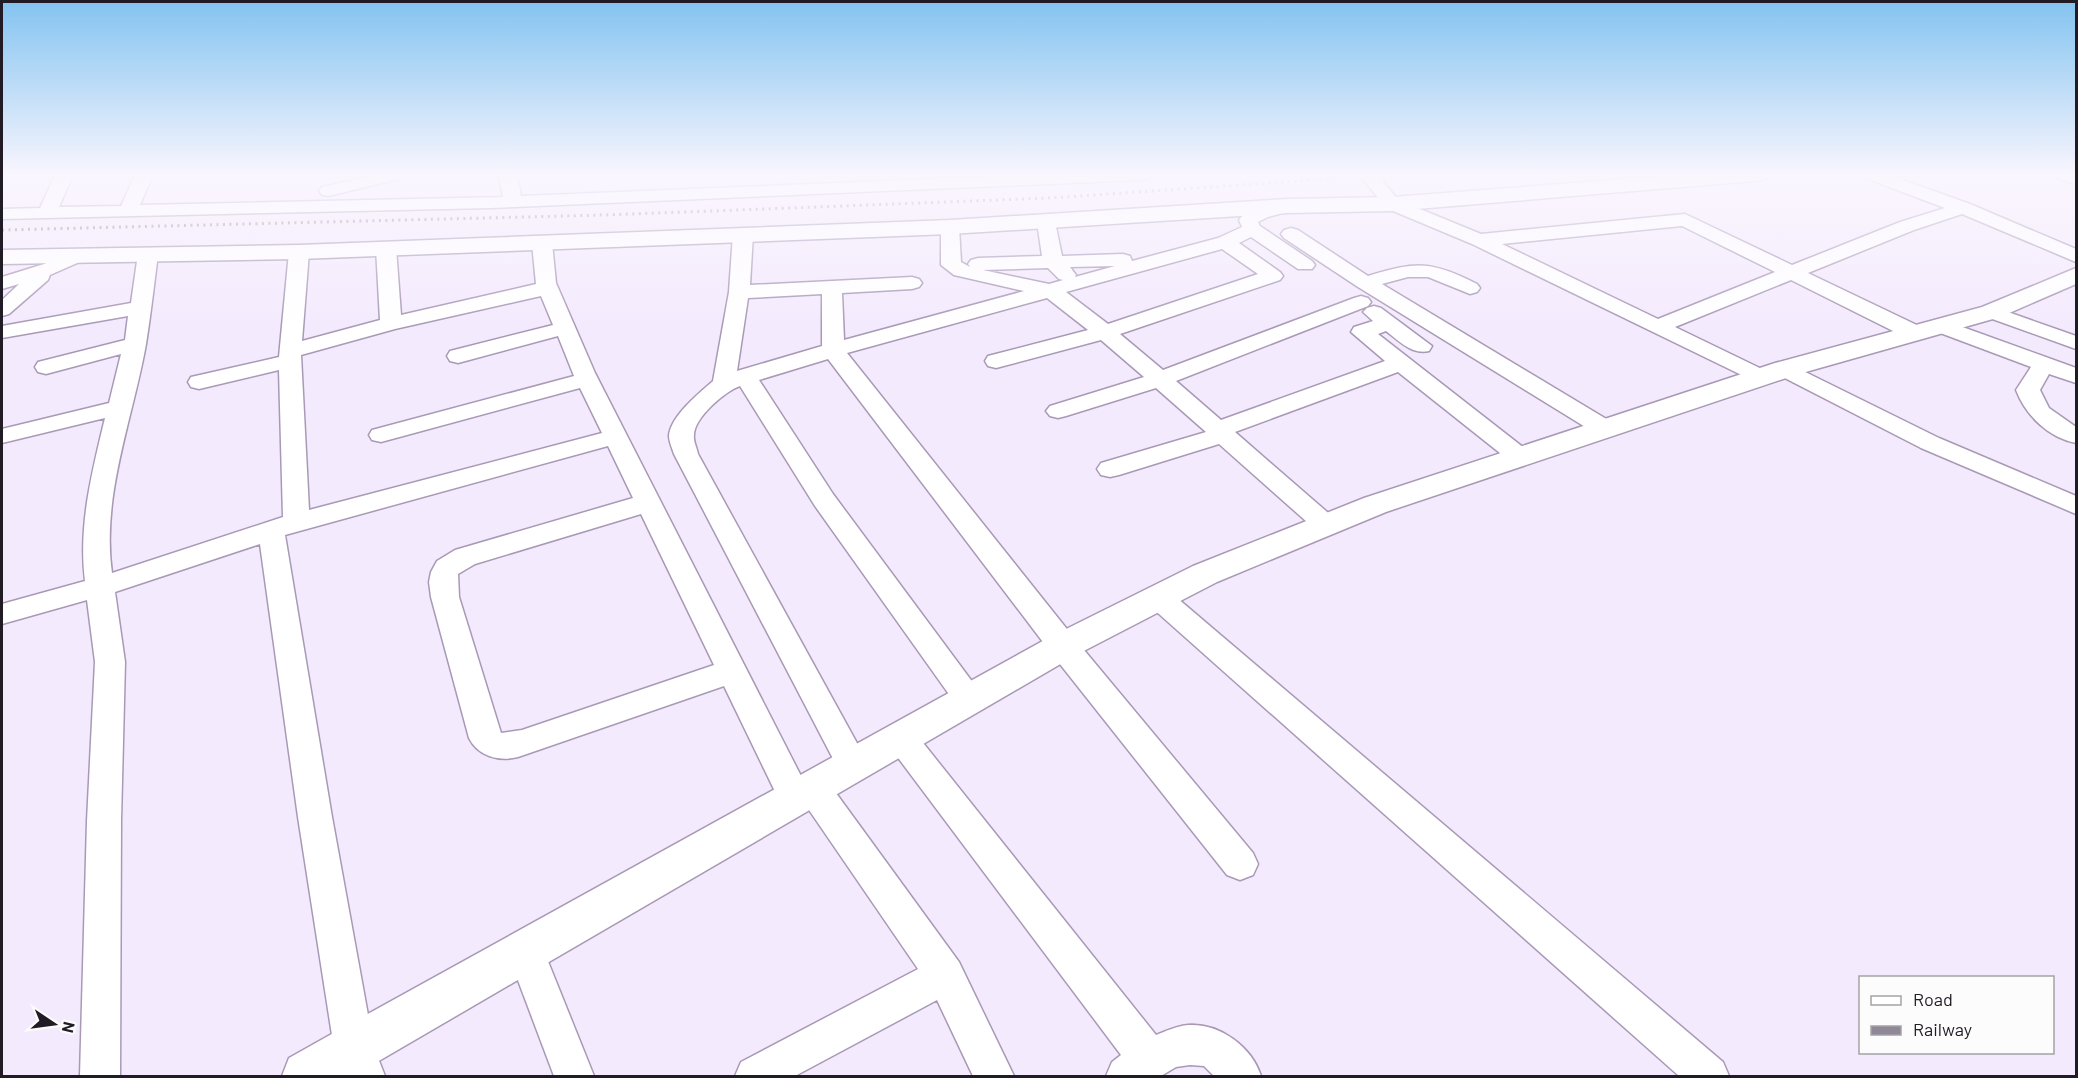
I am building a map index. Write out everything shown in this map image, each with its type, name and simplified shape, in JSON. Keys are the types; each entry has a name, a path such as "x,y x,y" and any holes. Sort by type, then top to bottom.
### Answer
{"street":[{"path":"2,257 299,252 983,225"},
{"path":"1047,225 1053,262 1075,284"},
{"path":"1250,225 1252,229 1363,293 1604,428"},
{"path":"1443,225 1659,326 2076,506"},
{"path":"1479,240 1630,225"},
{"path":"1696,225 1791,273 1929,330 2044,364 2076,376"},
{"path":"1659,326 1909,225"},
{"path":"2004,225 2076,256"},
{"path":"950,227 951,265"},
{"path":"853,765 686,454 681,437 683,426 702,401 735,380 833,350 1225,242 1252,229"},
{"path":"743,234 735,380 969,699"},
{"path":"1290,234 1363,293 1389,323 1421,346"},
{"path":"996,361 1105,332 1273,276 1225,242"},
{"path":"542,243 548,288 587,379 732,671 804,793 945,975 994,1077"},
{"path":"386,248 391,324"},
{"path":"299,252 291,356 284,525 317,828 359,1062"},
{"path":"100,1077 104,821 110,662 95,550 96,526 119,408 135,344 148,254"},
{"path":"2,283 51,268 76,256"},
{"path":"951,265 1163,259"},
{"path":"951,265 961,271 1051,291 1105,332 1325,524"},
{"path":"2,310 51,268"},
{"path":"1058,411 1160,379 1363,293 1409,270 1424,269 1446,275 1470,288"},
{"path":"307,1077 359,1062 526,951 1063,646 1160,599 1205,574 1325,524 1519,456 1772,373 1991,312 2076,275"},
{"path":"739,292 912,283"},
{"path":"832,286 833,350 1063,646 1240,864"},
{"path":"199,382 391,324 548,288"},
{"path":"472,306 489,349"},
{"path":"2,332 142,307"},
{"path":"1991,312 2076,343"},
{"path":"1389,323 1362,332 1519,456"},
{"path":"458,356 565,328"},
{"path":"46,367 135,344"},
{"path":"1110,469 1222,432 1401,363"},
{"path":"2044,364 2028,390 2033,405 2046,419 2076,436"},
{"path":"381,435 587,379"},
{"path":"2,436 119,408"},
{"path":"2,614 99,587 284,525 615,437"},
{"path":"647,503 465,557 450,564 444,570 441,577 444,597 485,738 491,744 502,748 523,743 732,671"},
{"path":"1160,599 1594,974 1709,1077"},
{"path":"901,738 1138,1068 1167,1048 1190,1045 1215,1050 1241,1077"},
{"path":"526,951 574,1077"},
{"path":"755,1077 945,975"}],"railway":[{"path":"2,230 190,225"}]}
